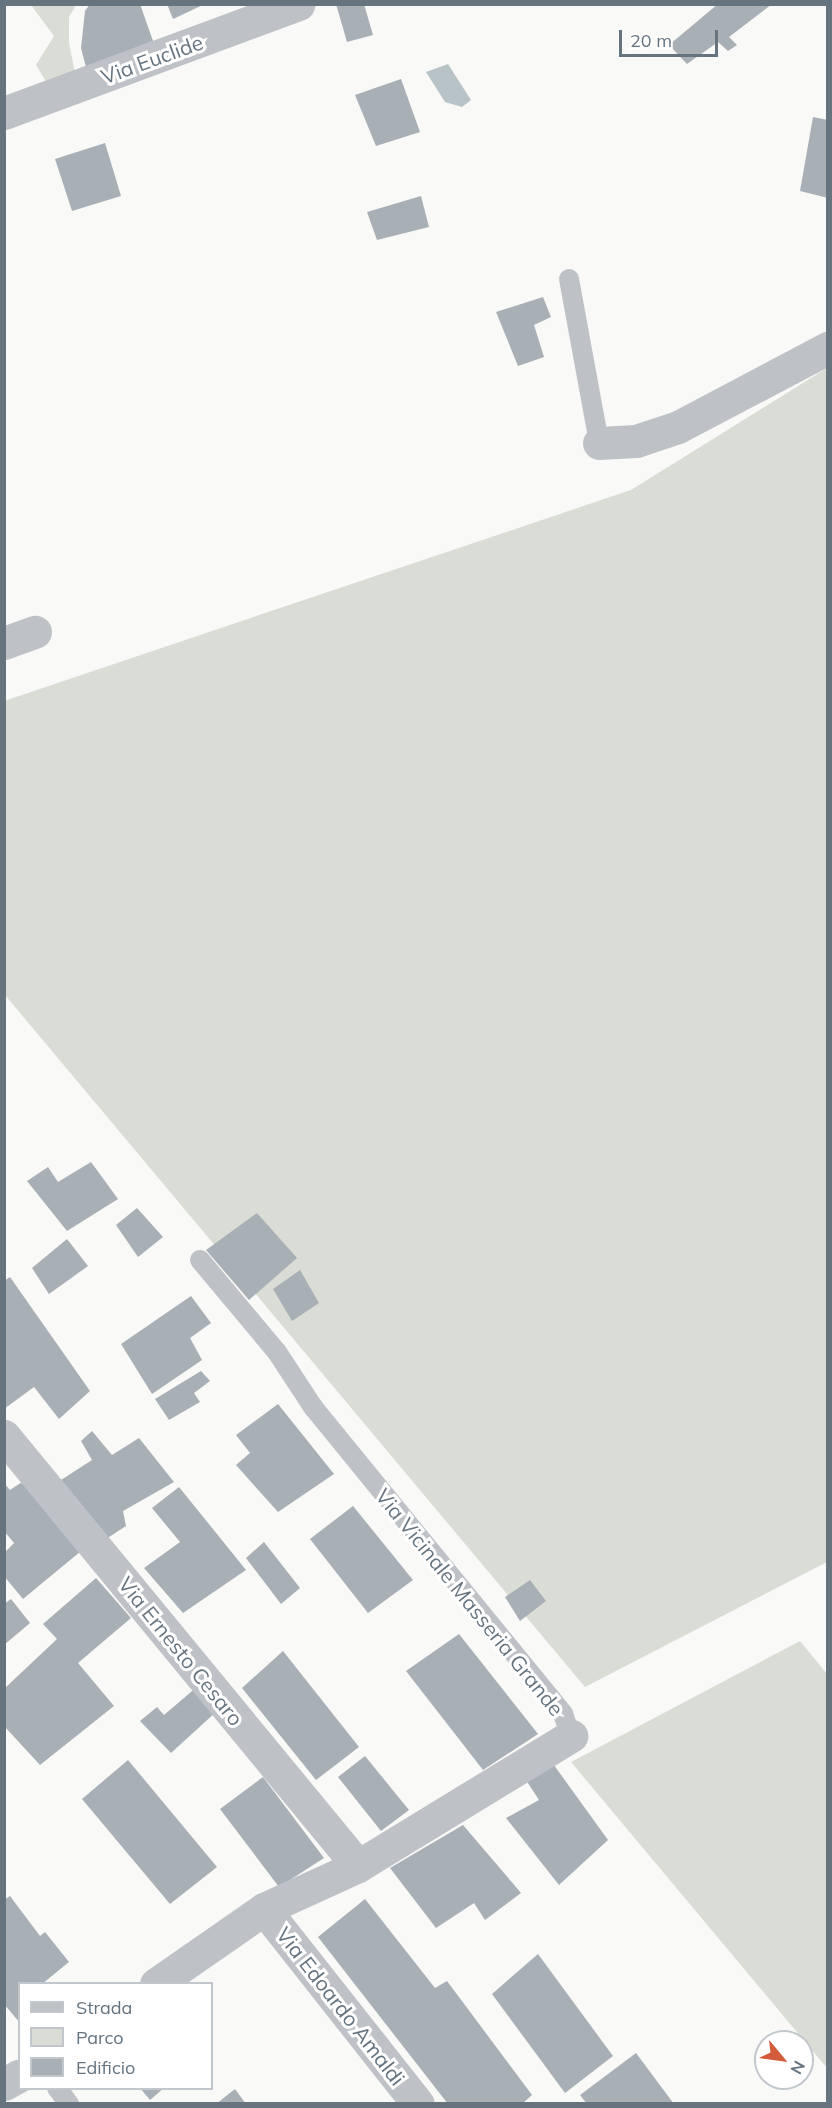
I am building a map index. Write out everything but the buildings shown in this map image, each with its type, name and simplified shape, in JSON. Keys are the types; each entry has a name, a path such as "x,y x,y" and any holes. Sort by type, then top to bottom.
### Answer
{"street":[{"name":"Via Euclide","path":"4,113 299,4"},
{"path":"599,443 636,441 678,427 828,348"},
{"path":"4,643 35,632"},
{"name":"Via Ernesto Cesaro","path":"4,1436 358,1866"},
{"name":"Via Vicinale Masseria Grande","path":"157,1982 264,1909 358,1866 571,1736"},
{"name":"Via Edoardo Amaldi","path":"264,1909 418,2103"},
{"path":"4,2084 18,2076"}],"lane":[{"path":"569,279 599,443"},
{"name":"Via Vicinale Masseria Grande","path":"200,1260 277,1352 314,1407 563,1713 571,1736"},
{"path":"59,2090 69,2103"}],"green space":[{"path":"31,5 76,5 69,17 69,43 76,78 50,88 36,65 54,36"},
{"path":"827,368 827,1562 585,1687 5,995 4,701 631,490"},
{"path":"800,1641 827,1674 827,2068 814,2052 814,2030 795,2030 571,1762"}],"shaded area":[{"path":"448,64 471,100 462,107 445,102 426,72"}]}
